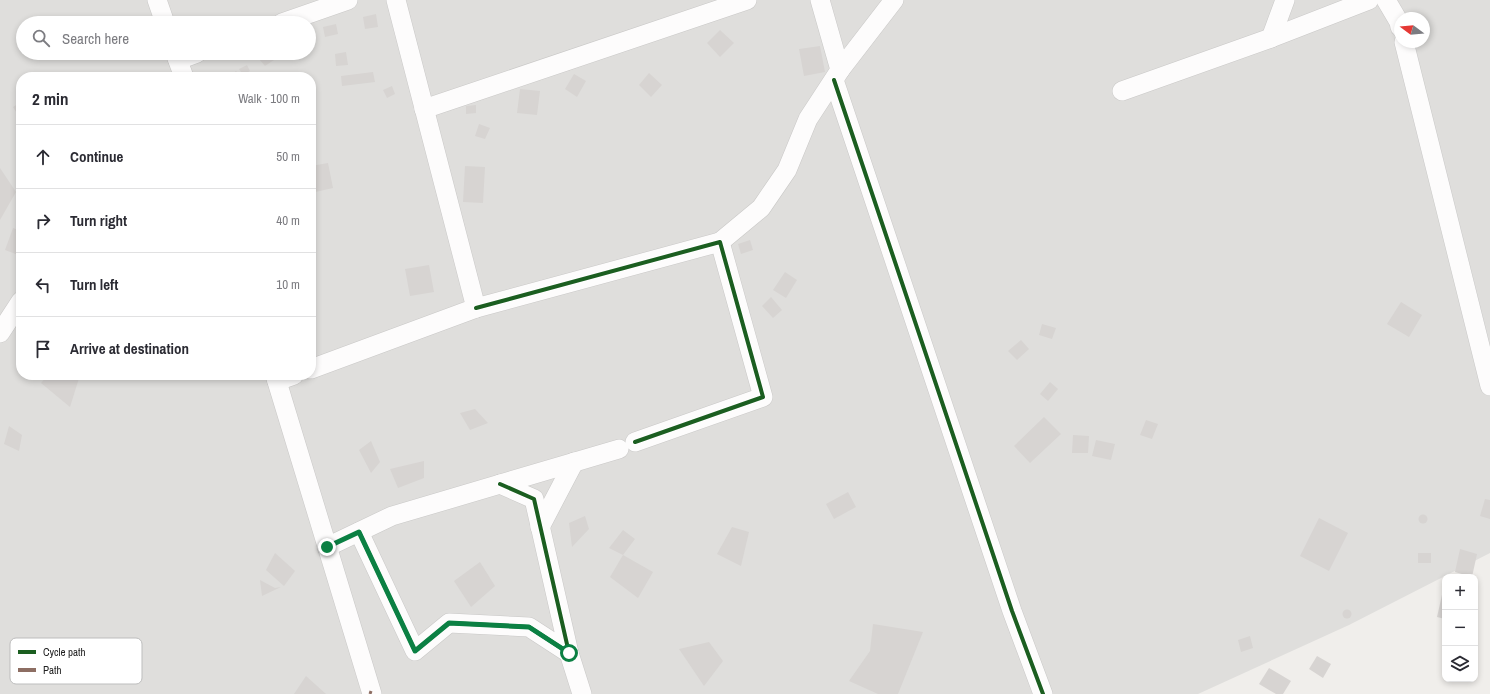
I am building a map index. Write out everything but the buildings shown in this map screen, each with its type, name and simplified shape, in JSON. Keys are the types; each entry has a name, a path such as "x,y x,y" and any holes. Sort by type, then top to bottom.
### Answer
{"street":[{"path":"157,0 163,16"},
{"path":"302,16 348,0"},
{"path":"396,0 476,308"},
{"path":"424,108 747,0"},
{"path":"820,0 837,75 1012,611 1043,694"},
{"path":"316,367 476,308 720,242 761,208 787,170 808,119 837,75 894,0"},
{"path":"1271,38 1285,0"},
{"path":"1122,91 1271,38 1369,0"},
{"path":"1386,0 1394,14"},
{"path":"1406,48 1490,386"},
{"path":"327,547 392,516 627,445 763,397 720,242"},
{"path":"0,334 16,309"},
{"path":"277,380 372,694"},
{"path":"540,527 574,462"},
{"path":"500,484 534,499 569,653 582,694"},
{"path":"359,532 415,651 449,623 529,627 569,653"}],"shaded area":[{"path":"0,0 1490,0 1490,553 1449,574 1442,574 1442,578 1349,625 1198,694 0,694"}],"cycle path":[{"path":"834,80 1012,611 1043,694"},
{"path":"476,308 720,242 763,397 635,442"},
{"path":"359,532 415,651 449,623 529,627 569,653 534,499 500,484"}],"route":[{"path":"327,547 359,532 415,651 449,623 529,627 569,653"}]}
